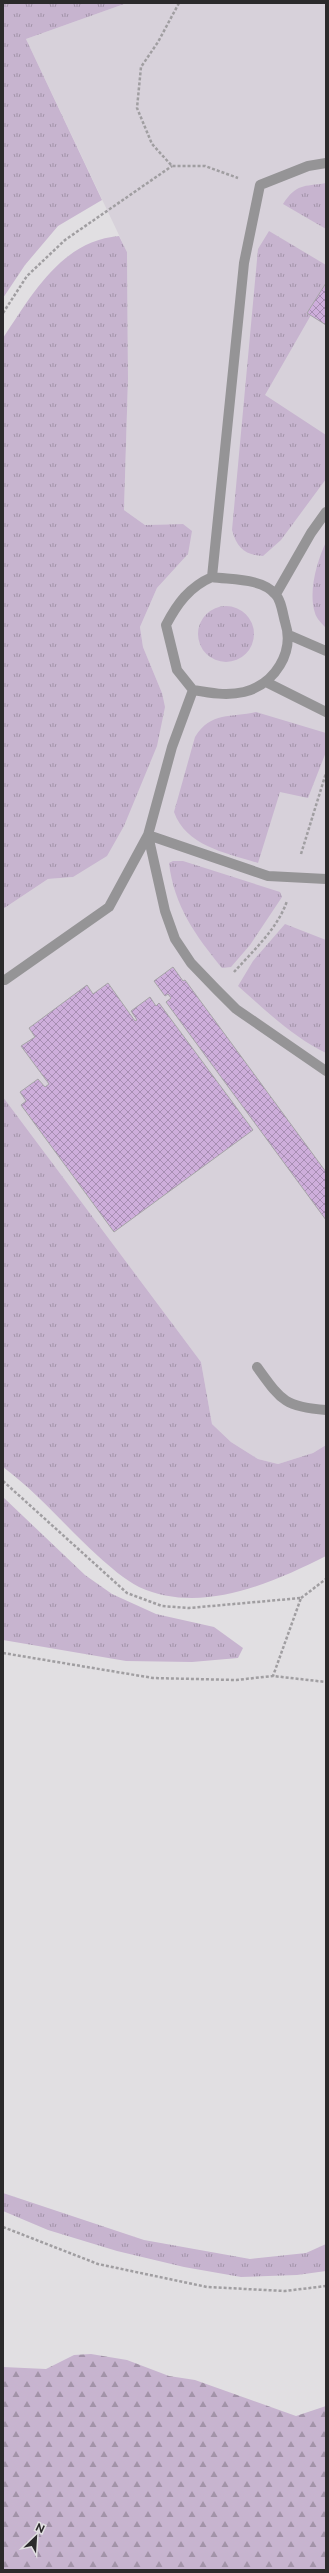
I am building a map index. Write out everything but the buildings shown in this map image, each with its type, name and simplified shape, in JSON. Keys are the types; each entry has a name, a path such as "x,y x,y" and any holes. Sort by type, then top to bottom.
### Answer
{"lane":[{"path":"212,577 244,263 260,185 308,166 326,163"},
{"path":"276,594 311,533 326,512"},
{"path":"212,577 260,584 276,594 289,635 284,660 266,682 244,692 220,695 193,690 177,670 166,625 177,603 198,583 212,577"},
{"path":"289,635 326,651"},
{"path":"266,682 326,712"},
{"path":"6,980 109,907 148,835 172,747 193,690"},
{"path":"148,835 268,876 326,879"},
{"path":"148,835 165,911 175,939 191,963 236,1009 326,1071"},
{"path":"257,1367 280,1398 300,1408 326,1410"}],"path":[{"path":"172,166 152,144 137,108 141,67 158,42 179,3"},
{"path":"3,313 27,276 65,240 172,166 205,166 260,185"},
{"path":"3,1481 127,1594 162,1606 189,1608 301,1598 326,1579"},
{"path":"273,1676 301,1598"},
{"path":"3,1653 153,1678 236,1680 273,1676 326,1682"},
{"path":"3,2227 98,2264 199,2285 285,2291 326,2286"}],"shaded area":[{"path":"127,3 326,3 326,1445 313,1453 278,1464 258,1459 231,1442 212,1424 201,1362 3,1097 3,909 48,879 73,877 162,693 143,647 140,627 157,588 188,554 183,524 145,525 124,510 128,379 127,252 26,39"}],"green space":[{"path":"3,3 127,3 26,39 102,200 58,226 25,265 3,298"},
{"path":"326,183 326,229 283,204 292,192 301,187"},
{"path":"269,231 326,265 326,283 311,315 265,395 326,435 326,479 281,540 263,556 251,554 239,546 232,530 258,249"},
{"path":"119,236 127,252 128,379 124,510 145,525 183,524 192,531 188,554 157,588 140,627 143,647 162,693 165,707 157,746 124,826 107,856 73,877 48,879 3,909 3,338 37,288 64,259 80,248 99,240"},
{"path":"326,542 326,628 316,615 312,596 314,577"},
{"path":"221,606 231,606 246,614 252,623 254,634 252,645 246,654 231,662 221,662 210,657 203,650 198,639 198,629 203,618 210,611"},
{"path":"256,712 326,733 326,752 308,798 280,792 258,863 221,851 197,840 180,824 174,812 195,737 201,729 215,719"},
{"path":"173,861 183,861 280,892 282,897 250,945 231,967 222,968 203,944 188,920 181,907 172,879 169,863"},
{"path":"285,924 326,940 326,1053 314,1047 291,1031 269,1014 238,986 253,961"},
{"path":"3,1097 201,1362 212,1424 231,1442 258,1459 278,1464 313,1453 326,1445 326,1556 282,1577 235,1592 211,1597 186,1598 163,1595 139,1587 117,1573 86,1545 40,1499 3,1467"},
{"path":"3,1497 85,1575 112,1594 156,1614 214,1627 243,1648 238,1658 192,1662 126,1661 3,1640"},
{"path":"3,2193 144,2240 250,2259 306,2253 326,2244 326,2271 297,2275 241,2277 184,2267 117,2251 48,2230 3,2211"},
{"path":"91,2354 127,2360 169,2376 195,2380 296,2416 326,2406 326,2570 3,2570 3,2367 46,2369 74,2355"}]}
